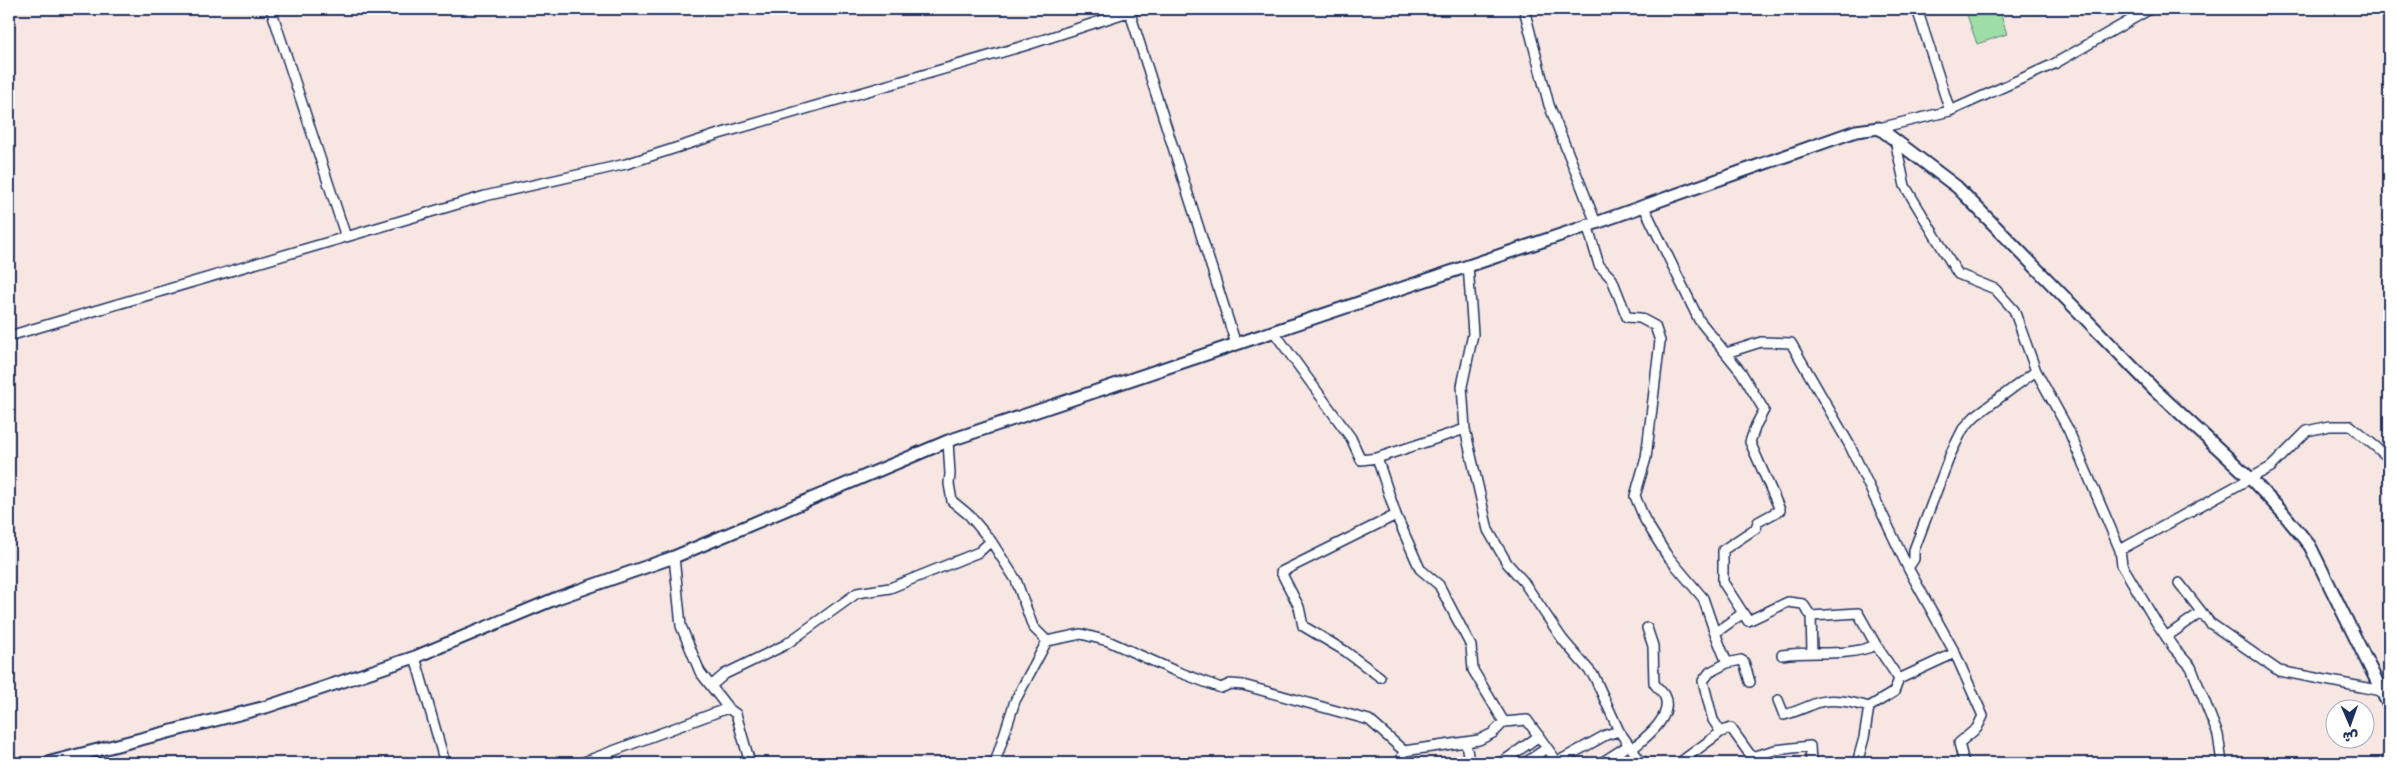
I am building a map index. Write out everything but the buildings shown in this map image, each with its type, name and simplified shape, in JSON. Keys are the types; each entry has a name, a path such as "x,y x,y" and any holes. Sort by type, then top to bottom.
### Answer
{"street":[{"path":"271,9 346,238"},
{"path":"1524,9 1549,105 1591,224 1599,266 1612,278 1627,317 1640,318 1655,326 1660,341 1646,458 1635,496 1644,520 1666,554 1704,598 1727,663"},
{"path":"1917,9 1950,110"},
{"path":"47,763 266,707 415,657 557,598 674,557 948,441 1468,266 1856,131 1879,128 1950,110 2054,64 2150,9"},
{"path":"9,336 485,196 626,164 718,134 1027,45 1132,10 1236,344"},
{"path":"1879,128 1956,187 2154,389 2250,478 2283,512 2310,546 2389,706"},
{"path":"1895,140 1905,186 1958,274 1996,289 2014,310 2036,371 2068,429 2120,550 2122,565 2166,637 2191,667 2218,735 2222,763"},
{"path":"1643,205 1698,320 1741,372 1764,410 1750,442 1780,510 1758,522 1756,528 1723,550 1723,582 1748,621 1788,602 1803,604 1811,616 1812,652"},
{"path":"1468,266 1474,334 1462,386 1464,430 1488,530 1507,563 1523,581 1563,640 1594,676 1619,731 1641,762"},
{"path":"1274,332 1351,438 1361,460 1377,458 1464,430"},
{"path":"1726,353 1761,342 1791,342 1849,444 1908,568 1955,653 1983,716 1977,728 1959,743 1964,763"},
{"path":"1908,568 1914,559 1914,550 1951,453 1963,429 1974,416 2036,371"},
{"path":"2120,550 2271,467 2306,431 2329,426 2351,426 2389,458"},
{"path":"948,441 949,492 952,501 969,515 991,541 1016,580 1033,627 1047,642"},
{"path":"1377,458 1396,515 1420,569 1439,585 1464,630 1472,646 1473,670 1504,722"},
{"path":"1380,677 1345,651 1303,626 1299,607 1281,572 1396,515"},
{"path":"711,686 725,674 786,645 857,593 890,588 979,552 991,541"},
{"path":"674,557 680,626 700,672 728,708 736,714 750,763"},
{"path":"2179,583 2210,623 2279,671 2382,691"},
{"path":"2166,637 2200,612"},
{"path":"1715,633 1742,613"},
{"path":"1811,616 1858,614 1876,646 1899,679"},
{"path":"1601,763 1647,737 1663,718 1665,709 1664,694 1654,683 1653,646 1647,628"},
{"path":"995,763 1015,701 1047,642 1081,634 1108,641 1172,670 1221,688 1230,684 1243,685 1369,720 1404,751 1479,740 1493,733 1504,722 1527,720 1558,763 1606,735 1619,731"},
{"path":"1782,655 1803,651 1854,653 1876,646"},
{"path":"1778,700 1784,715 1816,703 1838,701 1868,707 1894,692 1899,679 1955,653"},
{"path":"415,657 445,763"},
{"path":"1721,732 1713,720 1703,681 1710,672 1727,663 1741,660 1744,662 1750,682"},
{"path":"1857,763 1866,731 1868,707"},
{"path":"581,763 728,708"},
{"path":"1679,763 1721,732 1731,728 1754,760 1776,750 1810,746 1811,763"},
{"path":"1501,763 1539,736"},
{"path":"1466,742 1470,763"},
{"path":"1525,763 1547,748"},
{"path":"1400,763 1404,751"}],"green space":[{"path":"1965,9 1999,9 2007,34 1977,44"}]}
